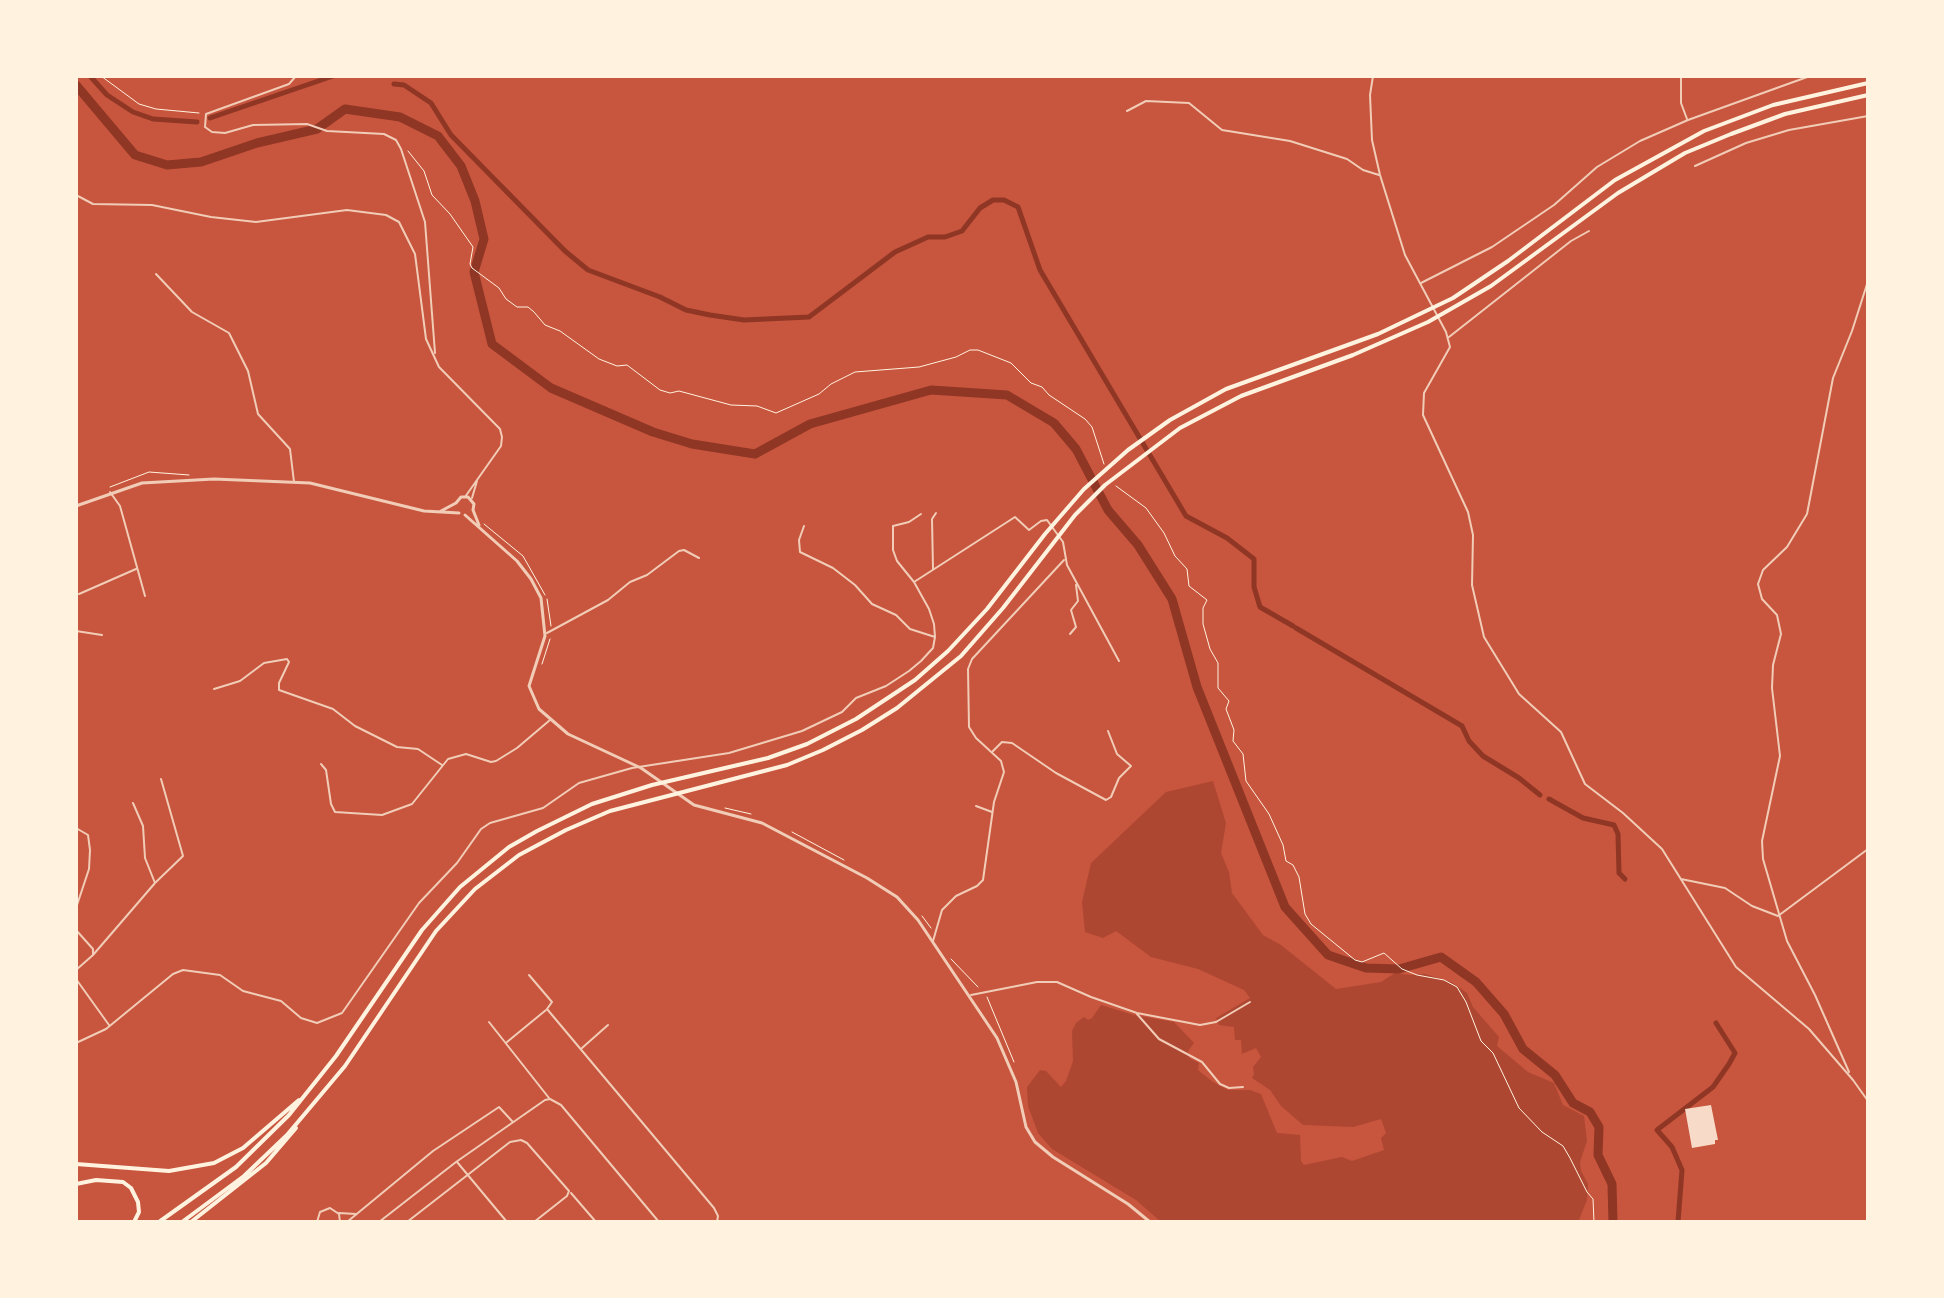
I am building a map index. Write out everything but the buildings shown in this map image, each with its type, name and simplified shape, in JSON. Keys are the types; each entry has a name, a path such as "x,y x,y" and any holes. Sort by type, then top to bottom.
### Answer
{"highway":[{"path":"159,1222 236,1167 307,1094 422,930 478,871 509,847 563,817 617,795 768,758 842,727 889,699 924,673 961,638 1084,489 1147,435 1208,398 1401,324 1453,298 1508,261 1615,180 1704,131 1773,105 1868,83"},
{"path":"191,1222 266,1163 363,1040 426,944 475,889 519,855 610,811 748,776 805,758 862,730 897,708 961,656 1053,543 1105,485 1153,446 1221,405 1389,341 1464,302 1491,286 1618,193 1685,153 1773,118 1868,95"},
{"path":"76,1165 169,1171 214,1163 243,1148 307,1094"},
{"path":"182,1222 244,1176 316,1103"},
{"path":"76,1184 96,1180 123,1182 131,1188 138,1202 139,1212 134,1222"}],"street":[{"path":"296,76 289,84 206,114 205,127 212,132 225,133 253,125 307,124 345,134 384,134 396,140 425,222 435,356"},
{"path":"1373,76 1370,95 1372,140 1380,175 1405,255 1448,338 1448,353 1424,393 1423,415 1468,512 1473,535 1472,585 1484,637 1519,694 1561,732 1585,784 1648,834 1662,849 1736,967 1790,1011 1851,1077 1868,1101"},
{"path":"1681,76 1681,103 1688,120"},
{"path":"1420,284 1492,247 1614,155 1688,120 1810,76"},
{"path":"1127,111 1146,101 1189,103 1222,130 1290,141 1347,159 1363,170 1380,175"},
{"path":"1695,166 1746,143 1789,130 1868,116"},
{"path":"76,195 93,204 152,205 256,222 347,210 386,215 399,222 415,254 422,322 439,367 500,429 501,446 465,497 437,512"},
{"path":"1448,338 1571,241 1589,231"},
{"path":"156,274 192,312 229,333 248,371 258,414 290,449 294,482"},
{"path":"1851,1077 1787,941 1763,859 1762,841 1780,756 1772,688 1773,665 1781,634 1777,615 1762,599 1758,584 1763,570 1787,547 1807,514 1833,378 1868,281"},
{"path":"76,506 109,490 174,479 294,482 465,515 509,553 531,579 541,598 545,633 529,686 533,700 551,720 581,741 641,768 694,805 762,823 889,891 905,903 997,1038 1010,1065 1026,1127 1035,1142 1150,1222"},
{"path":"477,479 472,499 480,528"},
{"path":"109,490 120,506 145,596"},
{"path":"465,497 472,499"},
{"path":"456,503 459,513"},
{"path":"465,515 473,510"},
{"path":"933,569 932,519 936,513"},
{"path":"76,1043 110,1026 173,974 183,970 220,975 243,991 281,1001 301,1018 317,1023 342,1013 419,903 457,863 481,829 490,823 543,808 579,783 641,768 729,753 814,726 842,712 856,698 886,686 909,671 933,648 935,637 929,609 893,550 893,526 909,522 921,514"},
{"path":"914,582 1015,517 1029,530 1047,520 1063,542 1065,560 1119,661"},
{"path":"804,526 799,540 800,552 833,568 855,585 872,604 896,615 910,629 935,637"},
{"path":"545,633 608,600 679,551 684,550 699,558"},
{"path":"932,942 942,910 956,896 983,880 993,813 1004,772 1001,761 976,738 969,727 968,669 972,659 1065,560"},
{"path":"79,594 137,568"},
{"path":"1070,634 1076,627 1071,610 1078,601 1076,583"},
{"path":"76,631 102,635"},
{"path":"214,689 240,681 264,663 287,659 289,662 279,690 333,709 355,726 397,747 418,749 442,765"},
{"path":"321,764 326,770 335,812 382,815 412,804 448,759 466,754 496,761 551,720"},
{"path":"992,752 1002,742 1012,743 1056,773 1106,800 1111,797 1119,778 1131,766 1117,754 1108,731"},
{"path":"76,970 183,856 161,779"},
{"path":"133,803 143,826 145,858 155,883"},
{"path":"976,806 993,813"},
{"path":"76,828 88,835 90,850 89,869 76,908"},
{"path":"1778,916 1868,849"},
{"path":"1680,879 1725,888 1752,906 1778,916"},
{"path":"76,930 93,949 93,955"},
{"path":"506,1043 552,1002 529,975"},
{"path":"76,979 110,1026"},
{"path":"970,995 1037,982 1057,982 1137,1013 1200,1025 1216,1022 1250,1002"},
{"path":"547,1009 718,1216 717,1222"},
{"path":"1137,1013 1159,1039 1202,1062 1220,1084 1229,1088 1243,1087"},
{"path":"489,1022 550,1099 567,1112 659,1222"},
{"path":"580,1049 608,1025"},
{"path":"379,1222 513,1121 550,1099"},
{"path":"347,1222 433,1151 499,1107 513,1121"},
{"path":"407,1222 510,1142 521,1140 527,1143 596,1222"},
{"path":"456,1162 507,1222"},
{"path":"534,1222 567,1196 569,1191"},
{"path":"317,1222 323,1210 330,1208 349,1215 357,1214"},
{"path":"336,1211 340,1222"},
{"path":"415,1216 420,1222"}],"path":[{"path":"101,76 139,104 206,114"},
{"path":"401,149 417,160 432,195 473,247 470,264 499,288 506,299 517,307 528,307 545,325 560,331 599,359 617,366 627,365 660,390 670,393 679,391 731,405 757,406 776,413 819,394 855,372 919,367 978,350 1011,363 1031,383 1042,387 1085,419 1092,427 1105,466"},
{"path":"109,490 149,472 195,475"},
{"path":"1116,487 1146,508 1175,556 1187,569 1189,586 1207,600 1203,608 1203,624 1210,649 1218,663 1218,688 1229,701 1226,709 1234,730 1233,741 1243,754 1246,781 1269,814 1283,845 1286,861 1293,865 1299,877 1305,914 1318,931 1355,960 1362,962 1384,953 1402,968 1417,975 1444,980 1457,987 1481,1041 1493,1053 1512,1098 1542,1132 1563,1146 1591,1195 1594,1222"},
{"path":"480,518 518,551 548,602 551,632 538,672"},
{"path":"721,807 757,817"},
{"path":"790,832 847,862"},
{"path":"922,916 935,936"},
{"path":"950,957 982,992 994,1011 1014,1065"}],"shaded area":[{"path":"1213,781 1226,823 1221,853 1229,872 1232,893 1263,935 1281,945 1336,989 1381,982 1395,973 1425,974 1451,982 1467,993 1473,1007 1499,1037 1497,1046 1528,1072 1554,1083 1563,1105 1584,1116 1587,1141 1580,1162 1588,1184 1587,1200 1578,1222 1161,1222 1136,1200 1052,1149 1038,1133 1028,1106 1027,1087 1040,1070 1046,1071 1061,1087 1073,1061 1072,1031 1084,1017 1088,1020 1092,1018 1101,1005 1174,1022 1194,1043 1188,1051 1189,1058 1199,1063 1198,1070 1228,1090 1250,1090 1261,1094 1277,1133 1300,1135 1301,1161 1304,1165 1342,1157 1352,1161 1384,1150 1381,1138 1386,1133 1381,1119 1353,1127 1303,1125 1281,1106 1270,1090 1252,1078 1253,1067 1261,1057 1256,1048 1242,1054 1241,1040 1235,1040 1234,1027 1219,1025 1216,1018 1250,998 1244,990 1198,969 1151,957 1116,931 1103,938 1085,932 1082,902 1091,863 1166,792"}],"waterway":[{"path":"90,76 107,95 133,112 153,119 197,122"},
{"path":"210,118 333,76"},
{"path":"394,84 404,85 431,103 451,135 565,251 588,270 686,310 710,315 744,320 809,317 895,252 928,237 945,237 962,231 980,208 993,200 1004,200 1018,207 1040,270 1186,516 1227,538 1254,559 1254,587 1260,607 1293,626"},
{"path":"76,85 135,155 167,165 201,162 257,143 317,129 345,109 400,117 438,136 461,166 475,201 484,239 474,272 492,344 551,388 653,432 692,444 755,454 810,424 931,390 1007,395 1054,423 1076,449 1108,510 1138,545 1172,599 1197,687 1285,907 1328,955 1366,968 1399,969 1441,957 1476,982 1504,1014 1523,1049 1555,1075 1573,1103 1590,1112 1599,1127 1598,1155 1612,1184 1613,1222"},
{"path":"1296,628 1462,726 1469,741 1483,756 1540,795"},
{"path":"1549,799 1583,818 1614,825 1618,834 1619,873 1625,879"},
{"path":"1678,1222 1682,1170 1672,1147 1657,1130 1713,1087 1729,1064 1735,1053 1716,1023"}]}
